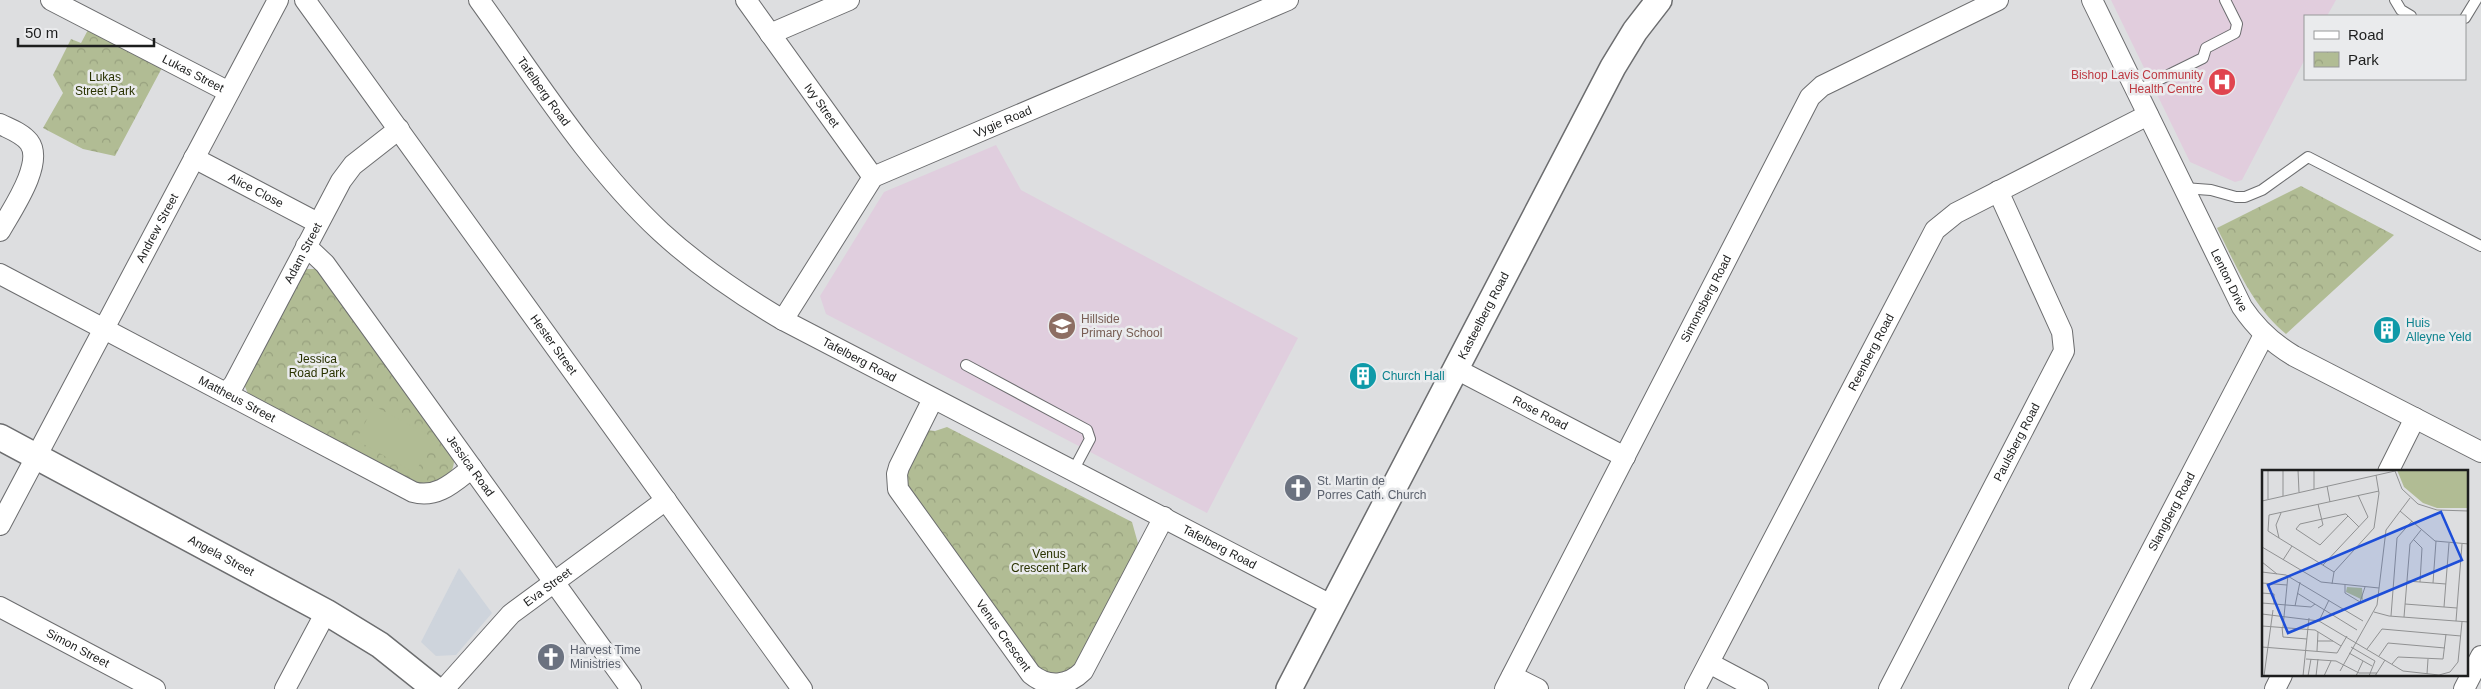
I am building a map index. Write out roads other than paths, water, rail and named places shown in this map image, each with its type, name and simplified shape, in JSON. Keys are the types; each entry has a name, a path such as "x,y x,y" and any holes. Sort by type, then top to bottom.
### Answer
{"street":[{"name":"Lukas Street","path":"51,0 229,92"},
{"name":"Andrew Street","path":"0,525 278,0"},
{"name":"Hester Street","path":"305,0 802,689"},
{"name":"Tafelberg Road","path":"479,0 586,148 641,212 680,249 721,282 783,320 1333,606"},
{"name":"Ivy Street","path":"746,0 873,177"},
{"path":"770,34 849,0"},
{"name":"Vygie Road","path":"873,177 1288,0"},
{"name":"Kasteelberg Road","path":"1289,689 1613,67 1635,31 1659,0"},
{"name":"Simonsberg Road","path":"1508,682 1810,97 1822,86 1998,0"},
{"name":"Lenton Drive","path":"2092,0 2242,307 2264,335 2294,356 2481,452"},
{"name":"Reenberg Road","path":"1695,689 1930,236 1947,218 2148,115"},
{"path":"0,124 28,141 35,156 32,171 0,231"},
{"name":"Adam Street","path":"226,393 234,384 346,173 400,130"},
{"name":"Alice Close","path":"194,158 318,223"},
{"path":"783,320 873,177"},
{"name":"Paulsberg Road","path":"1889,689 2064,350 2062,332 1998,192"},
{"name":"Jessica Road","path":"306,246 325,264 631,689"},
{"name":"Mattheus Street","path":"0,274 418,494 424,495 439,491 472,468"},
{"name":"Slangberg Road","path":"2079,689 2264,335"},
{"name":"Rose Road","path":"1456,369 1625,457"},
{"name":"Venus Crescent","path":"933,398 899,467 897,474 898,489 1025,666 1037,679 1061,684 1083,671 1164,517"},
{"path":"2389,470 2415,418"},
{"name":"Angela Street","path":"0,437 326,612 380,645 435,689"},
{"name":"Eva Street","path":"444,689 511,614 666,500"},
{"name":"Simon Street","path":"0,607 155,689"},
{"path":"285,689 326,612"},
{"path":"2464,689 2481,656"},
{"path":"1708,663 1758,689"},
{"path":"2275,689 2282,676"},
{"path":"1508,682 1538,689"}],"lane":[{"path":"2136,91 2204,58 2206,48 2235,33 2237,24 2225,0"},
{"path":"2395,0 2401,10 2409,15"},
{"path":"2466,16 2476,0"},
{"path":"2184,188 2211,190 2236,197 2245,197 2262,190 2308,157 2481,246"},
{"path":"966,365 1088,430 1090,439 1073,471"}],"place":[{"name":"Bishop Lavis Community Health Centre","path":"2222,82"},
{"name":"Hillside Primary School","path":"1062,326"},
{"name":"Huis Alleyne Yeld","path":"2387,330"},
{"name":"Church Hall","path":"1363,376"},
{"name":"St. Martin de Porres Cath. Church","path":"1298,488"},
{"name":"Harvest Time Ministries","path":"551,657"}],"park label":[{"name":"Lukas Street Park","path":"105,84"},
{"name":"Jessica Road Park","path":"317,366"},
{"name":"Venus Crescent Park","path":"1049,561"}]}
